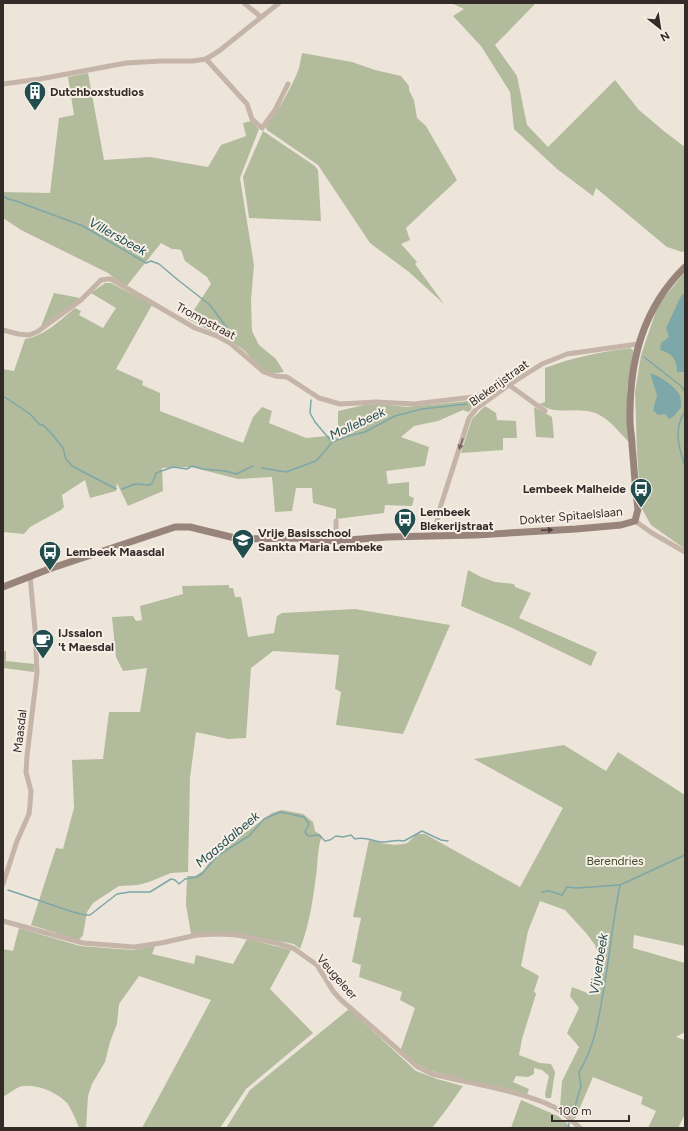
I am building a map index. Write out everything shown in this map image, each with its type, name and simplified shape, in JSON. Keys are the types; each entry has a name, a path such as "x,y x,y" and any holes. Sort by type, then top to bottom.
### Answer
{"street":[{"path":"244,3 261,17"},
{"path":"3,84 40,79 126,63 193,61 206,59 219,51 279,3"},
{"path":"206,59 247,104 252,119 262,128 273,114 288,84"},
{"name":"Dokter Spitaelslaan","path":"3,588 30,576 175,527 190,527 235,538 292,538 336,541 387,537 576,529 634,521 638,509 630,422 630,397 638,344 647,322 662,294 685,267"},
{"name":"Trompstraat","path":"3,330 29,335 38,332 81,300 101,280 111,279 195,328 217,336 230,343 264,372 275,376 287,377 318,398 340,404 376,402 414,404 473,397 509,385"},
{"name":"Blekerijstraat","path":"433,536 443,498 470,418 477,408 542,364 567,354 638,344"},
{"path":"509,385 545,411"},
{"path":"473,397 477,402 477,408"},
{"path":"336,521 336,541"},
{"path":"634,521 685,552"},
{"name":"Maasdal","path":"3,884 17,841 29,814 30,805 31,791 26,772 37,673 30,576"},
{"name":"Veugeleer","path":"3,921 82,943 134,947 197,936 218,934 237,935 293,948 317,965 333,991 340,999 418,1067 432,1074 532,1098 564,1113 580,1128"}],"green space":[{"path":"451,3 536,3 495,45 517,76 527,125 548,147 615,80 639,110 685,147 685,251 682,252 667,247 596,188 593,196 557,169 514,129 510,92 481,46 453,16 464,9"},
{"path":"302,53 352,62 375,70 401,76 409,86 409,90 414,100 417,118 426,126 457,180 406,228 410,240 401,244 417,262 415,264 444,304 409,272 370,243 318,165 267,130 265,126 270,121 293,83 299,68"},
{"path":"88,73 104,160 150,157 208,167 221,145 246,136 243,123 251,121 259,129 240,178 254,265 251,300 252,331 259,345 276,359 284,372 273,373 266,371 238,346 188,319 211,284 207,277 185,261 181,250 172,249 161,243 126,287 108,273 21,230 3,218 3,192 50,193 59,118 74,115 68,77"},
{"path":"263,131 315,166 318,170 321,221 249,218 243,177"},
{"path":"685,272 685,549 651,525 641,507 635,392 641,355 658,305"},
{"path":"105,283 111,283 152,305 116,369 143,381 142,385 160,393 160,411 243,443 253,417 262,407 272,411 269,423 306,438 338,435 338,411 364,405 380,404 407,407 470,401 472,405 471,410 468,412 463,410 438,421 414,426 401,437 429,447 425,466 386,471 388,484 409,482 409,496 414,498 412,506 385,505 384,513 336,519 336,509 313,503 312,488 296,488 292,511 275,512 272,477 238,479 191,467 162,468 163,491 128,506 117,483 116,491 90,498 85,480 62,495 64,507 61,510 30,527 24,534 3,532 3,369 14,371 25,339 39,335 46,331 75,308 81,311 79,315 103,328 116,308 91,293"},
{"path":"54,293 80,298 40,329"},
{"path":"630,348 633,350 633,353 627,390 629,442 610,423 593,412 580,410 557,410 539,404 545,402 545,368 587,355"},
{"path":"485,406 496,413 497,420 516,421 517,438 503,438 503,450 461,453 472,419"},
{"path":"534,407 552,417 554,438 536,437"},
{"path":"468,570 495,582 514,584 515,587 531,593 519,618 597,652 591,666 510,627 461,606"},
{"path":"229,585 229,588 233,588 235,597 241,597 248,637 274,633 277,616 282,613 355,609 450,625 403,734 336,725 341,692 335,689 339,655 273,651 251,668 246,738 228,739 196,732 190,778 188,872 171,873 138,885 119,886 93,903 87,912 83,935 79,940 31,925 56,848 63,849 74,808 72,760 103,759 109,712 140,712 147,668 123,671 116,657 112,617 133,616 136,621 142,620 140,606 183,594 182,586"},
{"path":"3,651 6,651 6,661 35,664 34,672 3,668"},
{"name":"Berendries","path":"564,745 606,771 618,752 685,795 685,946 634,935 633,948 685,963 685,1032 676,1037 685,1040 685,1114 678,1128 648,1128 656,1111 641,1104 643,1097 593,1077 575,1119 560,1107 562,1081 579,1047 567,1033 579,1008 570,996 572,987 590,994 602,967 595,945 565,910 540,901 528,931 521,966 539,976 534,991 536,994 522,1039 519,1055 540,1063 551,1064 555,1072 551,1098 546,1098 545,1094 549,1076 542,1070 534,1068 534,1074 528,1077 516,1076 513,1082 529,1089 527,1095 431,1071 410,1060 401,1049 415,1008 400,1000 402,992 359,977 361,965 352,962 361,918 353,917 369,840 397,845 407,843 416,834 425,834 520,887 563,808 474,759"},
{"path":"282,810 303,814 313,822 315,831 322,836 318,851 317,871 310,913 300,949 294,944 239,934 191,934 186,905 187,876 195,876 203,871 214,856 272,813"},
{"path":"19,928 80,946 133,950 155,946 152,954 194,964 196,955 233,964 247,939 291,950 270,989 313,1033 246,1089 220,1128 142,1128 211,1000 139,976 119,1004 117,1024 110,1042 105,1062 92,1084 88,1096 86,1128 79,1128 67,1103 57,1095 45,1089 31,1086 19,1087 3,1097 3,949 13,951"},
{"path":"349,1009 416,1071 437,1079 463,1086 432,1128 226,1128 250,1090"},
{"path":"521,1100 558,1116 570,1126 570,1128 511,1128"}],"water":[{"path":"682,294 685,295 685,372 677,372 673,357 660,350 661,343 669,337 666,328"},
{"path":"650,373 662,378 680,395 681,407 674,416 669,419 665,414 658,415 653,410 657,395"},
{"path":"597,857 601,857 603,861 601,865 597,865 595,863 595,859"}],"waterway":[{"name":"Villersbeek","path":"3,196 83,226 146,263 151,261 159,264 210,305 227,328"},
{"name":"Villersbeek","path":"231,334 232,338"},
{"name":"Mollebeek","path":"644,357 681,386 685,392"},
{"name":"Mollebeek","path":"3,396 30,414 40,425 43,425 52,434 63,448 66,459 72,466 116,489"},
{"name":"Villersbeek","path":"311,400 310,413 315,422 332,442"},
{"name":"Mollebeek","path":"262,468 286,472 316,461 332,442 365,432 395,416 422,409 467,404"},
{"name":"Mollebeek","path":"685,412 681,419 678,433 679,446 685,467"},
{"name":"Mollebeek","path":"122,489 135,484 150,485 153,482 156,473 173,467 187,469 192,466 236,474 253,466"},
{"name":"Maasdalbeek","path":"8,890 73,912 90,915 117,894 130,892 150,892 171,879 175,880 179,884 185,879 197,877 202,874 217,856 249,836 264,819 280,812 304,817 309,824 305,832 308,836 319,835 325,841 336,836 343,837 351,835 355,839 365,838 381,842 399,840 404,841 422,831 441,840 448,841"},
{"name":"Vijverbeek","path":"573,1113 581,1086 579,1072 593,1042 598,1020 620,885 685,855"},
{"name":"Maasdalbeek","path":"542,892 549,891 562,895 567,887 577,888 620,885"},
{"name":"Vijverbeek","path":"568,1128 569,1123"}],"place":[{"name":"Dutchboxstudios","path":"35,112"},
{"name":"Lembeek Malheide","path":"641,508"},
{"name":"Lembeek Blekerijstraat","path":"405,538"},
{"name":"Vrije Basisschool Sankta Maria Lembeke","path":"243,560"},
{"name":"Lembeek Maasdal","path":"50,572"},
{"name":"IJssalon 't Maesdal","path":"43,660"}]}
